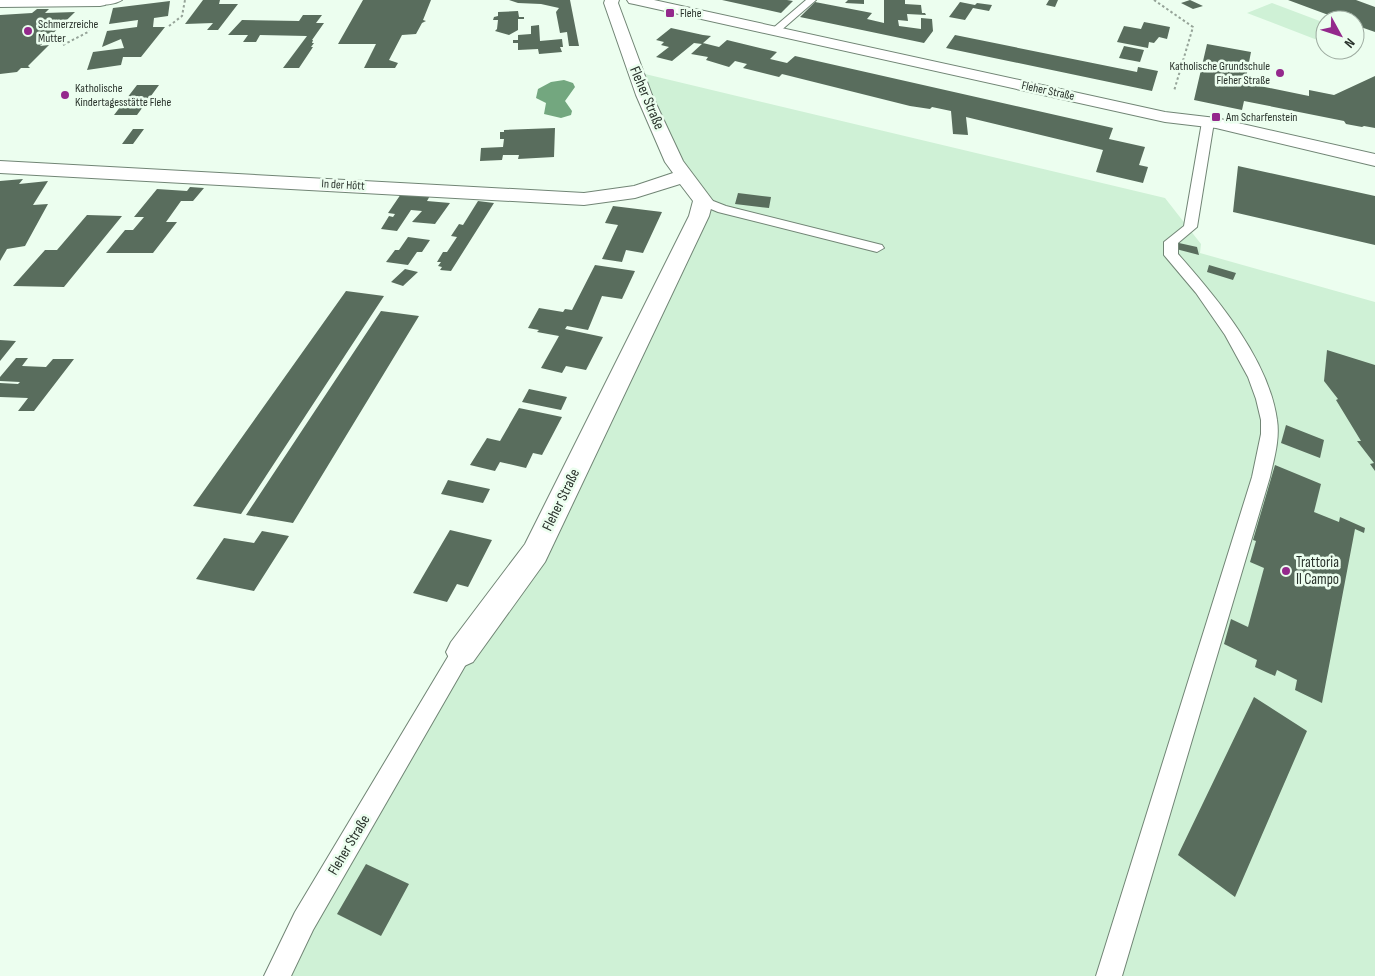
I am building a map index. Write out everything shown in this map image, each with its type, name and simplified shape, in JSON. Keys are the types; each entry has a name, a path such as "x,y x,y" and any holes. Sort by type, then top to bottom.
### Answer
{"street":[{"name":"Fleher Straße","path":"462,652 535,553 699,216 703,201 674,162 644,95 611,3 612,0"},
{"name":"Fleher Straße","path":"634,0 1165,117 1208,122 1375,160"},
{"path":"0,3 100,2"},
{"name":"In der Hött","path":"0,167 584,199 616,197 663,185 683,176"}],"lane":[{"path":"100,2 117,0"},
{"path":"775,31 811,0"},
{"path":"1109,976 1261,477 1268,446 1269,421 1262,391 1243,352 1198,285 1171,255 1170,242 1190,227 1208,122"},
{"path":"703,201 722,209 877,248"},
{"name":"Fleher Straße","path":"277,976 304,920 462,652"}],"path":[{"path":"169,26 182,16 185,0"},
{"path":"1154,0 1193,26 1165,117"}],"shaded area":[{"path":"1272,3 1315,19 1315,39 1247,13"},
{"path":"645,74 1165,198 1201,244 1200,253 1375,302 1375,976 282,976 469,645 540,553 703,216 675,167"},
{"path":"564,80 573,83 575,87 565,101 572,111 571,115 561,118 544,114 546,103 536,98 538,89 551,82"}],"building":[{"path":"203,0 220,0 219,4 238,4 218,30 207,30 213,23 185,24"},
{"path":"363,0 431,0 423,20 426,21 422,23 416,34 402,35 389,60 398,63 395,68 364,68 376,44 338,44"},
{"path":"509,0 570,0 579,46 569,46 567,32 560,33 556,12 559,8 541,4 518,3"},
{"path":"722,0 787,0 793,1 781,13"},
{"path":"848,0 864,0 864,4 845,3"},
{"path":"884,0 905,0 905,4 921,5 922,13 926,15 907,14 908,21 898,20 899,26 921,29 921,18 932,19 933,31 924,43 800,17 815,2 872,13 867,19 884,23"},
{"path":"1049,0 1058,0 1055,7 1046,5"},
{"path":"1190,0 1203,6 1193,9 1181,3"},
{"path":"1288,0 1356,0 1375,7 1375,32 1365,28 1365,10 1315,10"},
{"path":"170,1 168,16 154,18 153,27 165,27 141,57 123,57 121,65 87,70 93,52 124,48 121,39 102,47 107,31 137,27 138,20 109,24 113,8"},
{"path":"960,2 975,5 977,3 992,5 989,11 973,8 965,20 949,17"},
{"name":"Schmerzreiche Mutter","path":"37,9 49,9 45,13 75,12 40,46 49,45 28,66 30,68 21,68 17,72 0,74 0,15 32,13"},
{"path":"518,11 519,17 524,17 524,19 518,19 518,30 509,35 495,31 498,20 493,20 494,17 498,16 498,12"},
{"path":"303,15 322,15 316,23 324,23 312,40 312,43 314,43 311,47 313,47 299,68 283,68 307,36 260,35 256,42 243,42 248,35 228,35 242,20 299,21"},
{"path":"1144,22 1170,27 1167,39 1159,37 1154,43 1149,42 1148,48 1117,42 1124,26 1141,29"},
{"path":"539,25 540,41 562,39 563,47 560,47 562,52 539,54 538,49 518,50 518,43 513,43 513,40 518,40 518,35 531,34 531,26"},
{"path":"671,28 711,36 702,44 694,43 672,61 656,57 669,47 661,45 664,42 656,40"},
{"path":"955,35 1137,72 1138,67 1158,71 1152,91 946,48"},
{"path":"727,40 777,52 770,59 787,63 795,56 1113,128 1109,139 1145,147 1139,165 1148,167 1143,183 1096,172 1103,150 966,117 968,135 953,134 951,111 932,107 930,109 910,106 782,74 779,77 743,68 747,64 735,61 729,67 706,60 708,57 691,54 703,43 719,47"},
{"path":"1207,44 1251,52 1245,83 1309,96 1309,90 1334,95 1375,76 1375,128 1346,124 1344,121 1244,101 1242,110 1194,100"},
{"path":"1124,46 1144,50 1140,62 1119,58"},
{"path":"137,85 159,85 137,115 114,115"},
{"path":"555,128 554,157 518,159 519,155 503,155 502,160 480,161 481,148 503,147 504,139 500,139 500,132 504,132 504,130"},
{"path":"133,129 144,129 133,144 122,144"},
{"path":"1238,166 1375,196 1375,245 1233,212"},
{"path":"23,179 19,184 48,181 33,205 48,204 25,246 7,249 0,261 0,181"},
{"path":"190,187 204,188 193,201 181,201 166,222 177,222 153,253 106,253 125,230 133,230 144,217 134,217 157,189 187,191"},
{"path":"403,191 431,194 427,201 450,203 435,224 412,222 422,211 411,210 397,231 381,229 389,216 393,217 395,214 388,213"},
{"path":"738,193 771,197 769,208 735,204"},
{"path":"478,201 494,203 451,271 440,270 442,267 438,266 441,262 437,262 443,252 447,252 457,237 451,236 459,224 463,225"},
{"path":"613,206 662,212 643,253 626,250 622,262 602,259 618,225 605,223"},
{"path":"87,215 122,216 64,287 13,286 45,250 57,250"},
{"path":"408,237 430,240 422,252 417,252 408,265 386,262 395,250 399,250"},
{"path":"1179,243 1197,247 1199,255 1176,249"},
{"path":"595,265 635,271 622,299 602,296 588,330 567,326 565,329 603,337 586,370 566,366 562,373 541,368 559,336 537,332 539,330 528,328 539,308 563,312 565,309 572,310"},
{"path":"1209,265 1236,273 1233,280 1207,272"},
{"path":"405,269 418,272 403,286 391,282"},
{"path":"346,291 384,296 241,514 193,506"},
{"path":"381,311 419,316 293,523 246,515"},
{"path":"0,340 16,341 0,361"},
{"path":"1327,350 1375,365 1375,471 1370,464 1374,463 1357,441 1361,441 1336,400 1338,399 1324,381"},
{"path":"16,358 28,358 22,366 46,367 53,359 74,359 34,411 18,411 28,398 0,397 0,383 18,384 20,382 0,381 0,377"},
{"path":"529,389 567,397 561,410 522,402"},
{"path":"519,408 562,417 542,455 533,453 526,468 500,462 495,471 470,465 487,438 500,441"},
{"path":"1286,425 1324,440 1320,458 1281,443"},
{"path":"1275,465 1321,484 1314,512 1339,522 1340,517 1365,528 1364,533 1355,529 1322,703 1295,690 1297,680 1277,670 1275,676 1255,667 1257,660 1224,644 1231,619 1248,627 1264,568 1250,562 1256,541 1253,540"},
{"path":"448,480 490,489 483,503 441,494"},
{"path":"450,530 492,540 468,587 457,584 447,602 413,593"},
{"path":"262,531 289,536 254,591 196,579 224,538 254,543"},
{"path":"1254,697 1307,731 1235,897 1178,855"},
{"path":"366,864 409,884 381,936 337,914"}],"place":[{"name":"Flehe","path":"670,13"},
{"name":"Schmerzreiche Mutter","path":"28,31"},
{"name":"Katholische Grundschule Fleher Straße","path":"1280,73"},
{"name":"Katholische Kindertagesstätte Flehe","path":"65,95"},
{"name":"Am Scharfenstein","path":"1216,117"},
{"name":"Trattoria Il Campo","path":"1286,571"}]}
